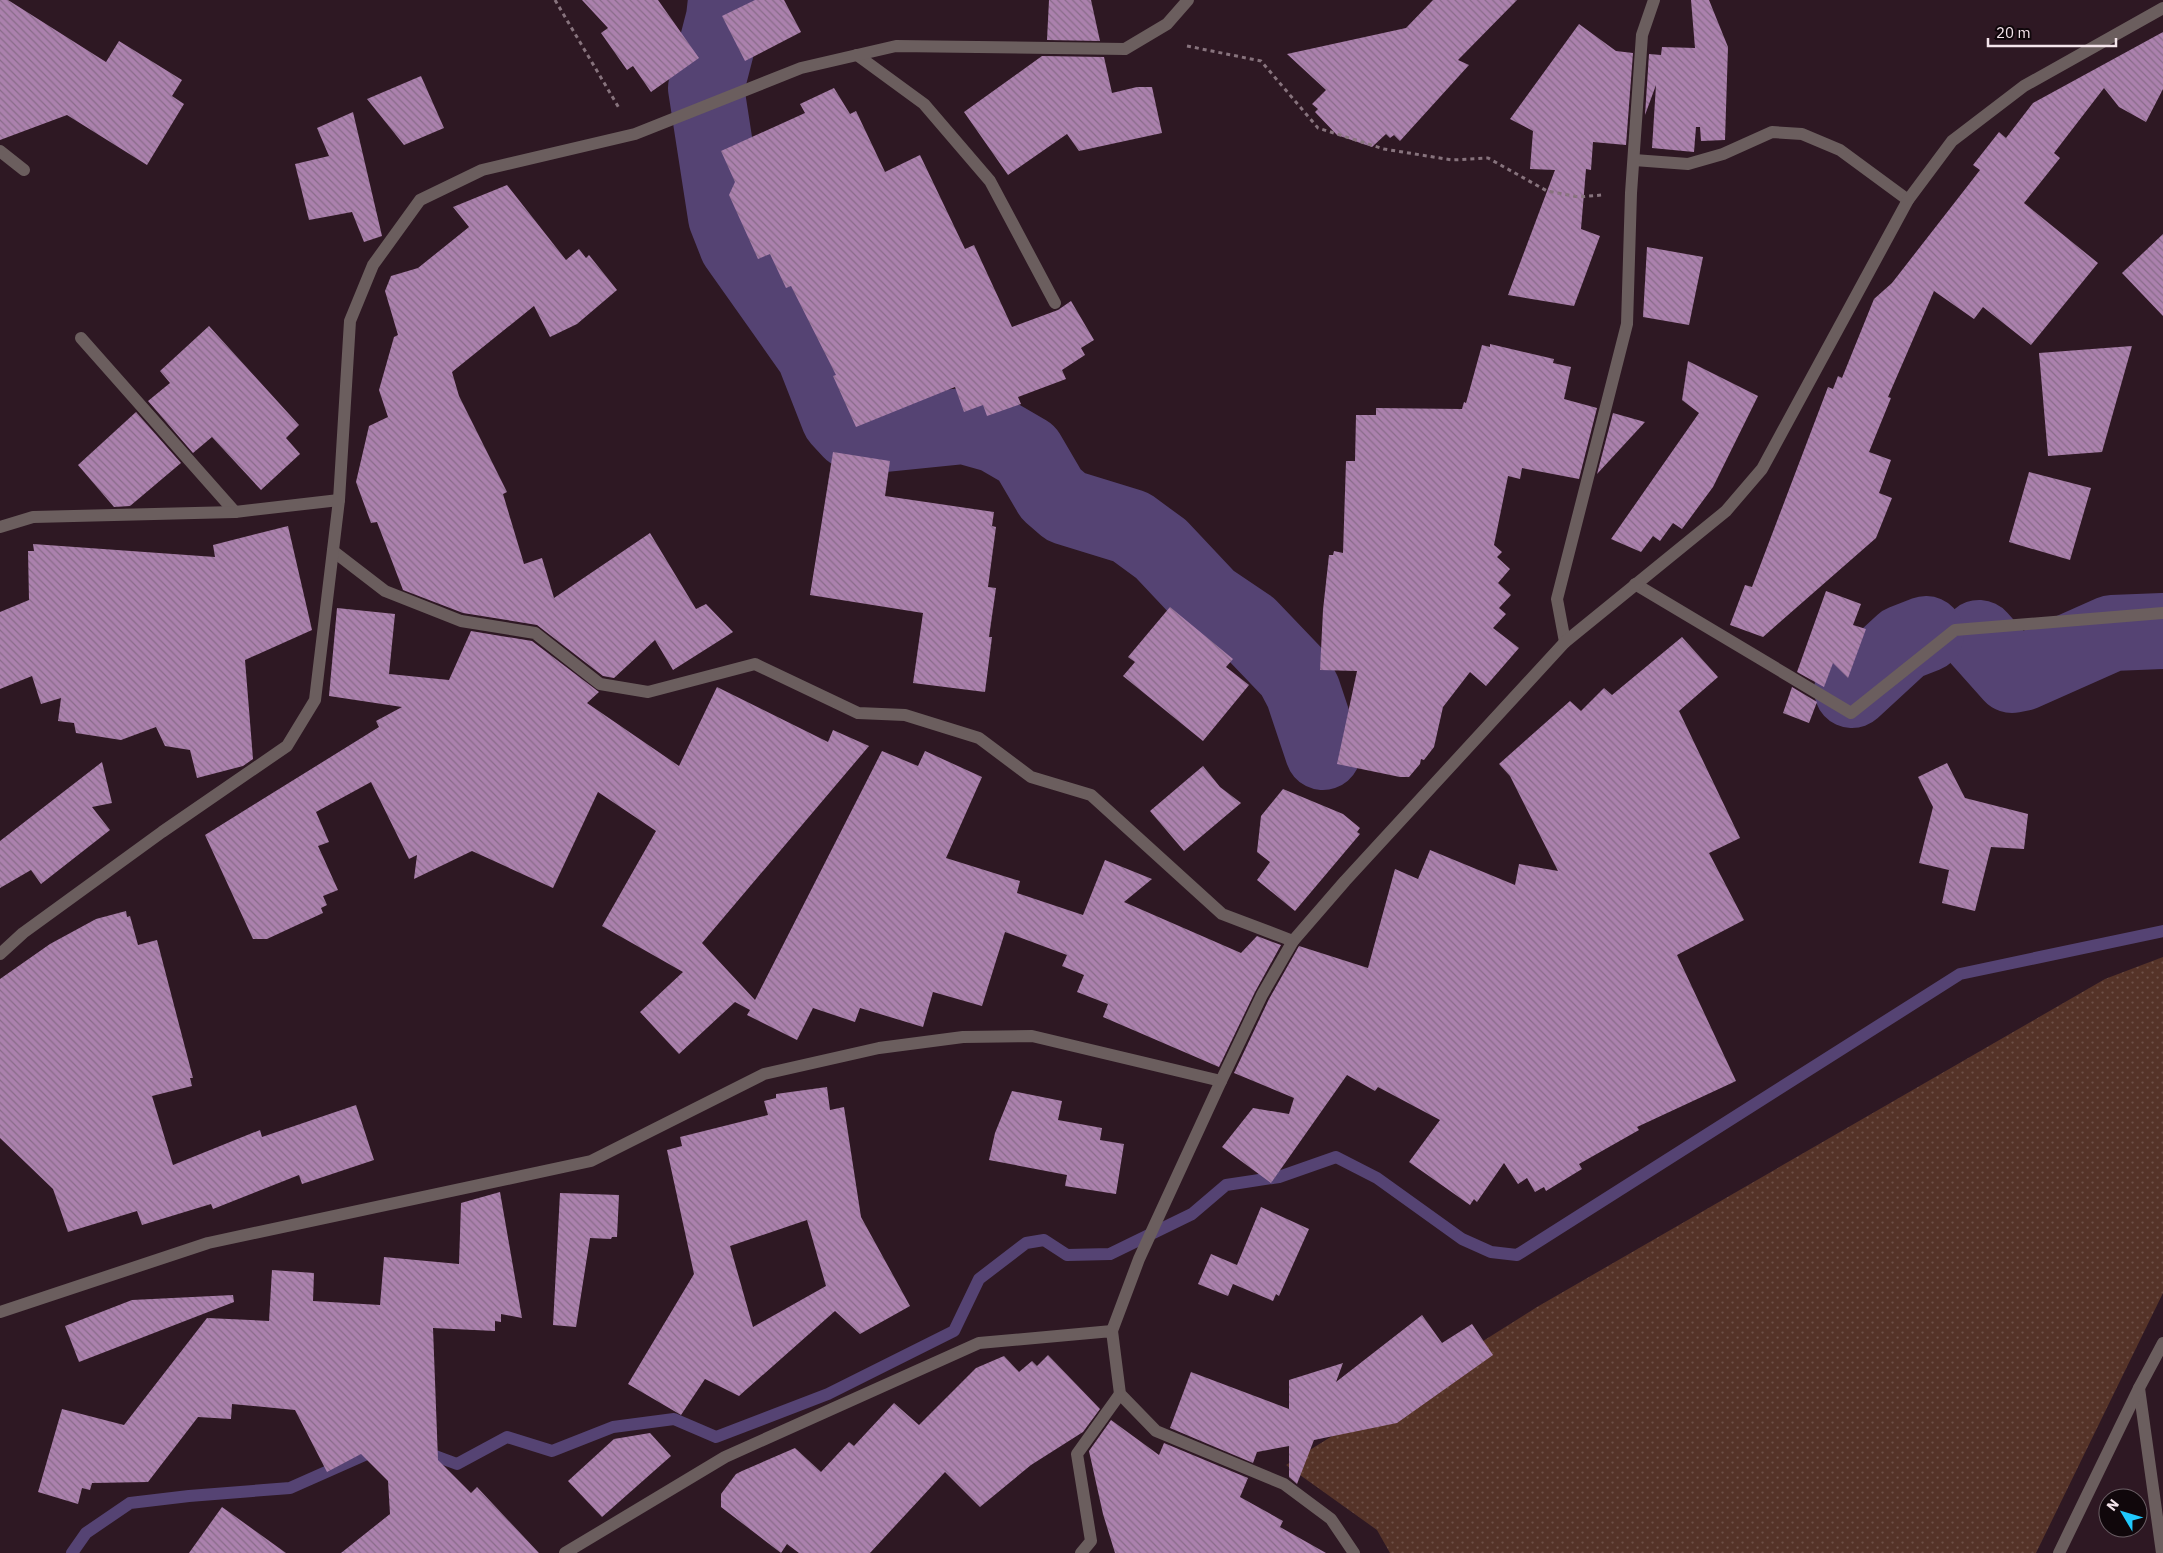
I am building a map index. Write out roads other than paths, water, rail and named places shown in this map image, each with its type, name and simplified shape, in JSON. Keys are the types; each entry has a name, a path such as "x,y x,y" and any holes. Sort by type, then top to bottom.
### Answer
{"street":[{"path":"0,954 23,933 162,832 287,746 315,700 339,500 350,320 373,265 420,200 482,170 635,134 801,68 896,46 1125,50 1167,24 1188,0"},
{"path":"1565,642 1558,599 1627,324 1632,193 1642,35 1654,0"},
{"path":"1354,1553 1331,1520 1284,1484 1156,1431 1120,1394 1112,1331 1139,1258 1262,995 1293,942 1345,881 1565,642 1726,511 1762,469 1908,200 1952,141 2024,86 2163,8"},
{"path":"857,55 924,104 990,181 1055,303"},
{"path":"1634,160 1688,164 1723,154 1772,132 1802,134 1840,150 1908,200"},
{"path":"0,151 24,170"},
{"path":"82,338 236,512"},
{"path":"0,527 33,517 236,512 339,500"},
{"path":"333,551 385,591 461,621 535,633 600,684 648,692 755,664 858,713 905,715 979,738 1031,777 1091,795 1222,914 1293,942"},
{"path":"1636,584 1851,714 1955,630 2163,613"},
{"path":"0,1312 208,1243 591,1161 764,1074 879,1048 963,1037 1032,1036 1221,1081"},
{"path":"571,1552 725,1457 979,1343 1112,1331"},
{"path":"2059,1553 2139,1388 2163,1343"},
{"path":"2139,1388 2162,1553"},
{"path":"1081,1553 1091,1541 1077,1454 1120,1394"}],"waterway":[{"path":"726,0 724,18 706,88 726,217 737,245 814,354 839,418 851,431 865,436 964,426 996,435 1027,453 1051,494 1066,507 1131,527 1161,549 1209,600 1249,627 1293,673 1303,692 1323,752"},
{"path":"1979,638 2012,675 2022,673 2112,633 2163,631"},
{"path":"1852,690 1903,643 1926,634"},
{"path":"422,1451 457,1464 507,1437 552,1451 613,1427 674,1419 716,1437 828,1394 954,1331 979,1279 1026,1243 1044,1240 1067,1255 1110,1254 1192,1214 1226,1185 1279,1177 1336,1157 1377,1178 1462,1239 1491,1252 1517,1255 1960,974 2163,931"},
{"path":"72,1553 86,1533 130,1503 290,1488 378,1449"}]}
